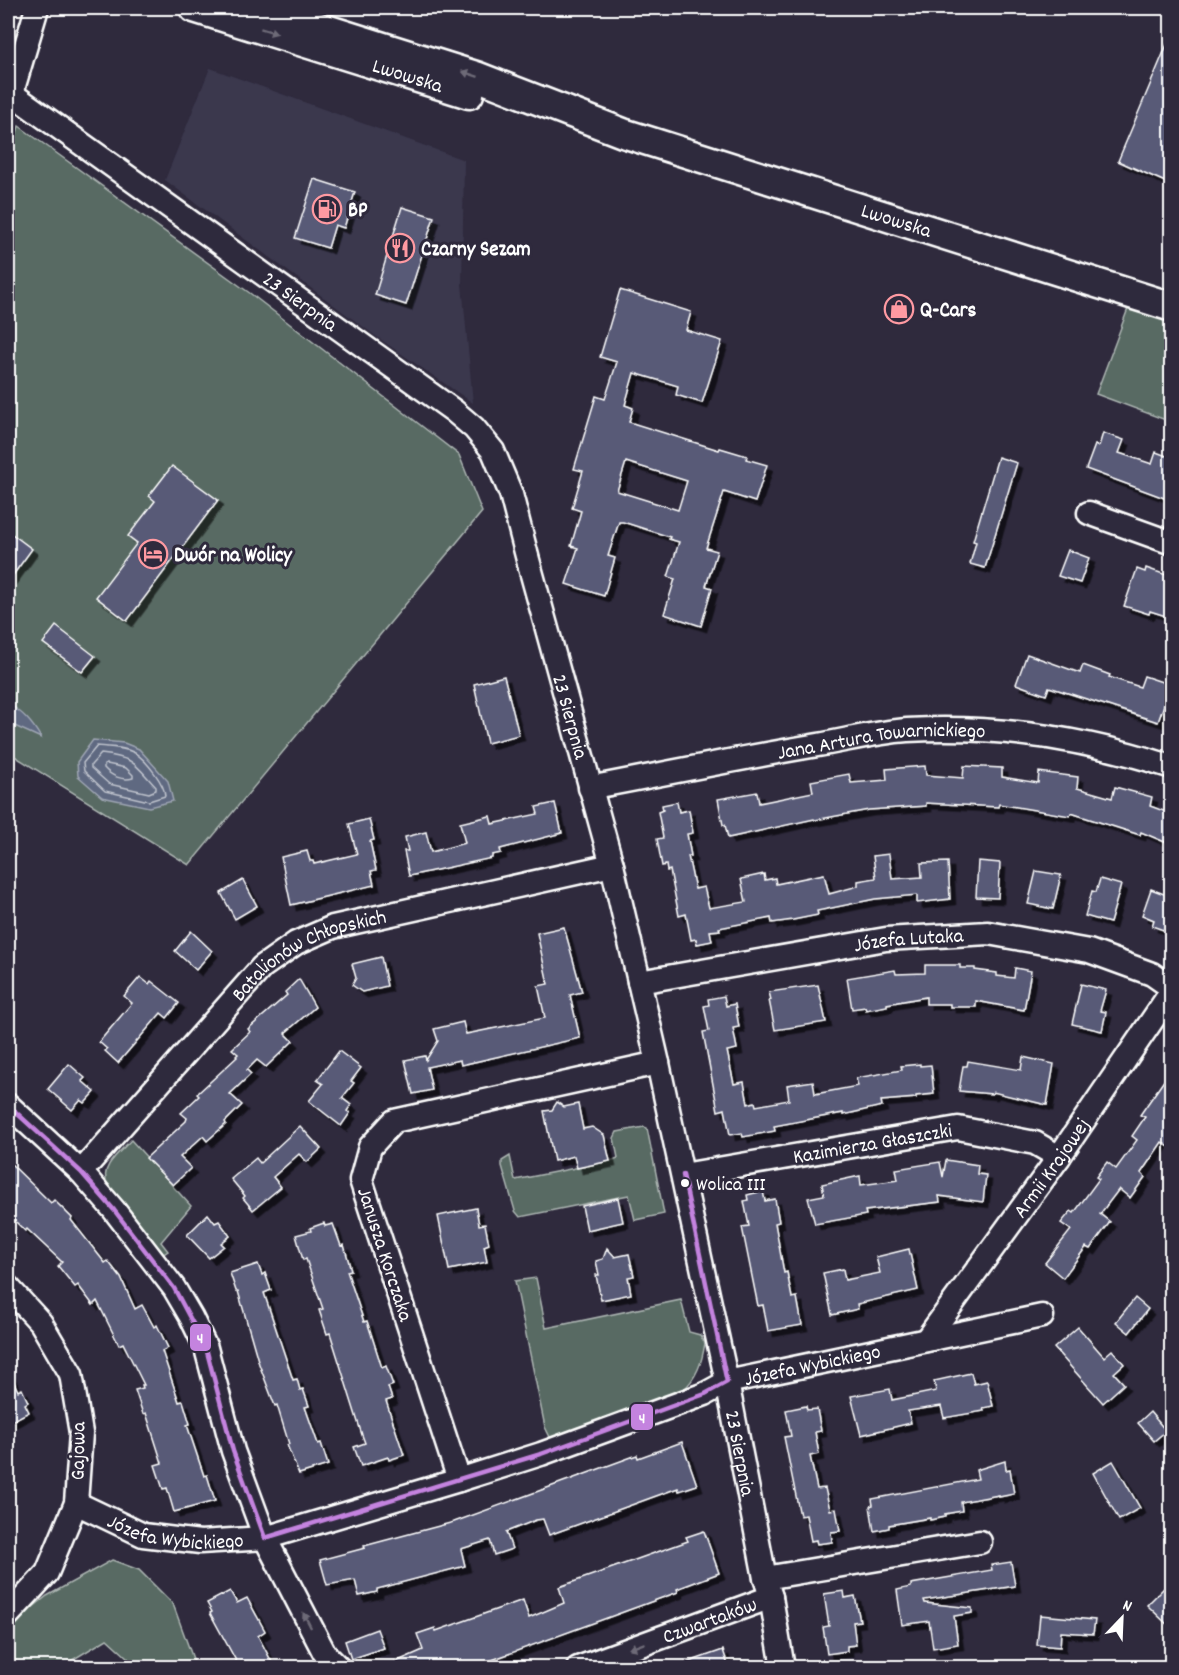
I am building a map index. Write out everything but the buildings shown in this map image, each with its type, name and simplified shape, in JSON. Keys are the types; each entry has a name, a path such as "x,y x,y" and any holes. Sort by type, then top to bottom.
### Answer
{"main road":[{"name":"Lwowska","path":"194,8 471,95 622,133 1172,307"},
{"name":"Lwowska","path":"259,8 476,76 622,133"}],"street":[{"path":"9,97 16,52 36,8"},
{"name":"23 Sierpnia","path":"9,97 370,349 474,428 493,451 512,494 612,865 683,1175 727,1382 783,1668"},
{"path":"1089,513 1172,543"},
{"name":"Jana Artura Towarnickiego","path":"590,788 745,757 906,730 972,730 1032,736 1091,744 1172,766"},
{"name":"Batalionów Chłopskich","path":"81,1172 262,967 296,943 333,927 612,865"},
{"name":"Józefa Lutaka","path":"639,982 886,939 988,933 1089,951 1152,974 1172,990"},
{"name":"Armii Krajowej","path":"926,1340 1059,1157 1172,990"},
{"name":"Janusza Korczaka","path":"459,1480 361,1180 370,1148 394,1121 658,1063"},
{"path":"8,1105 81,1172 114,1210 167,1279 191,1317 206,1348 233,1451 265,1538 325,1654 339,1668"},
{"name":"Kazimierza Głaszczki","path":"683,1175 958,1128 1035,1143 1059,1157"},
{"name":"Gajowa","path":"8,1287 41,1323 71,1374 81,1433 76,1503 47,1573 8,1615"},
{"name":"Józefa Wybickiego","path":"76,1503 143,1535 200,1542 265,1538 541,1454 705,1394 727,1382 1042,1316"},
{"path":"768,1588 980,1542"},
{"name":"Czwartaków","path":"578,1668 768,1588"}],"shaded area":[{"path":"210,68 464,160 462,284 473,403 377,337 165,180"}],"green space":[{"path":"19,126 251,294 459,455 482,512 189,865 8,752 8,162"},
{"path":"1129,306 1171,321 1171,422 1096,394"},
{"path":"647,1128 664,1214 635,1220 629,1195 520,1217 515,1211 502,1161 510,1156 515,1180 610,1161 618,1158 614,1138 617,1132"},
{"path":"131,1140 191,1206 161,1242 168,1251 162,1255 103,1189 108,1185 106,1172 108,1166"},
{"path":"536,1278 546,1328 681,1300 689,1332 700,1335 705,1343 695,1375 682,1391 551,1439 545,1427 515,1281"},
{"path":"112,1560 139,1570 173,1604 196,1667 127,1667 128,1658 107,1639 64,1665 65,1667 8,1668 8,1627 47,1596"}],"water":[{"path":"8,703 27,718 41,738 8,723"},
{"path":"93,740 124,743 139,749 168,781 173,801 149,807 102,797 78,776 77,762"}],"transit line":[{"name":"4","path":"8,1105 81,1172 114,1210 174,1288 206,1348 233,1451 265,1538 541,1454 705,1394 727,1382 683,1175"}],"place":[{"name":"BP","path":"327,209"},
{"name":"Czarny Sezam","path":"400,248"},
{"name":"Q-Cars","path":"899,309"},
{"name":"Dwór na Wolicy","path":"153,554"},
{"name":"Wolica III","path":"685,1183"}]}
